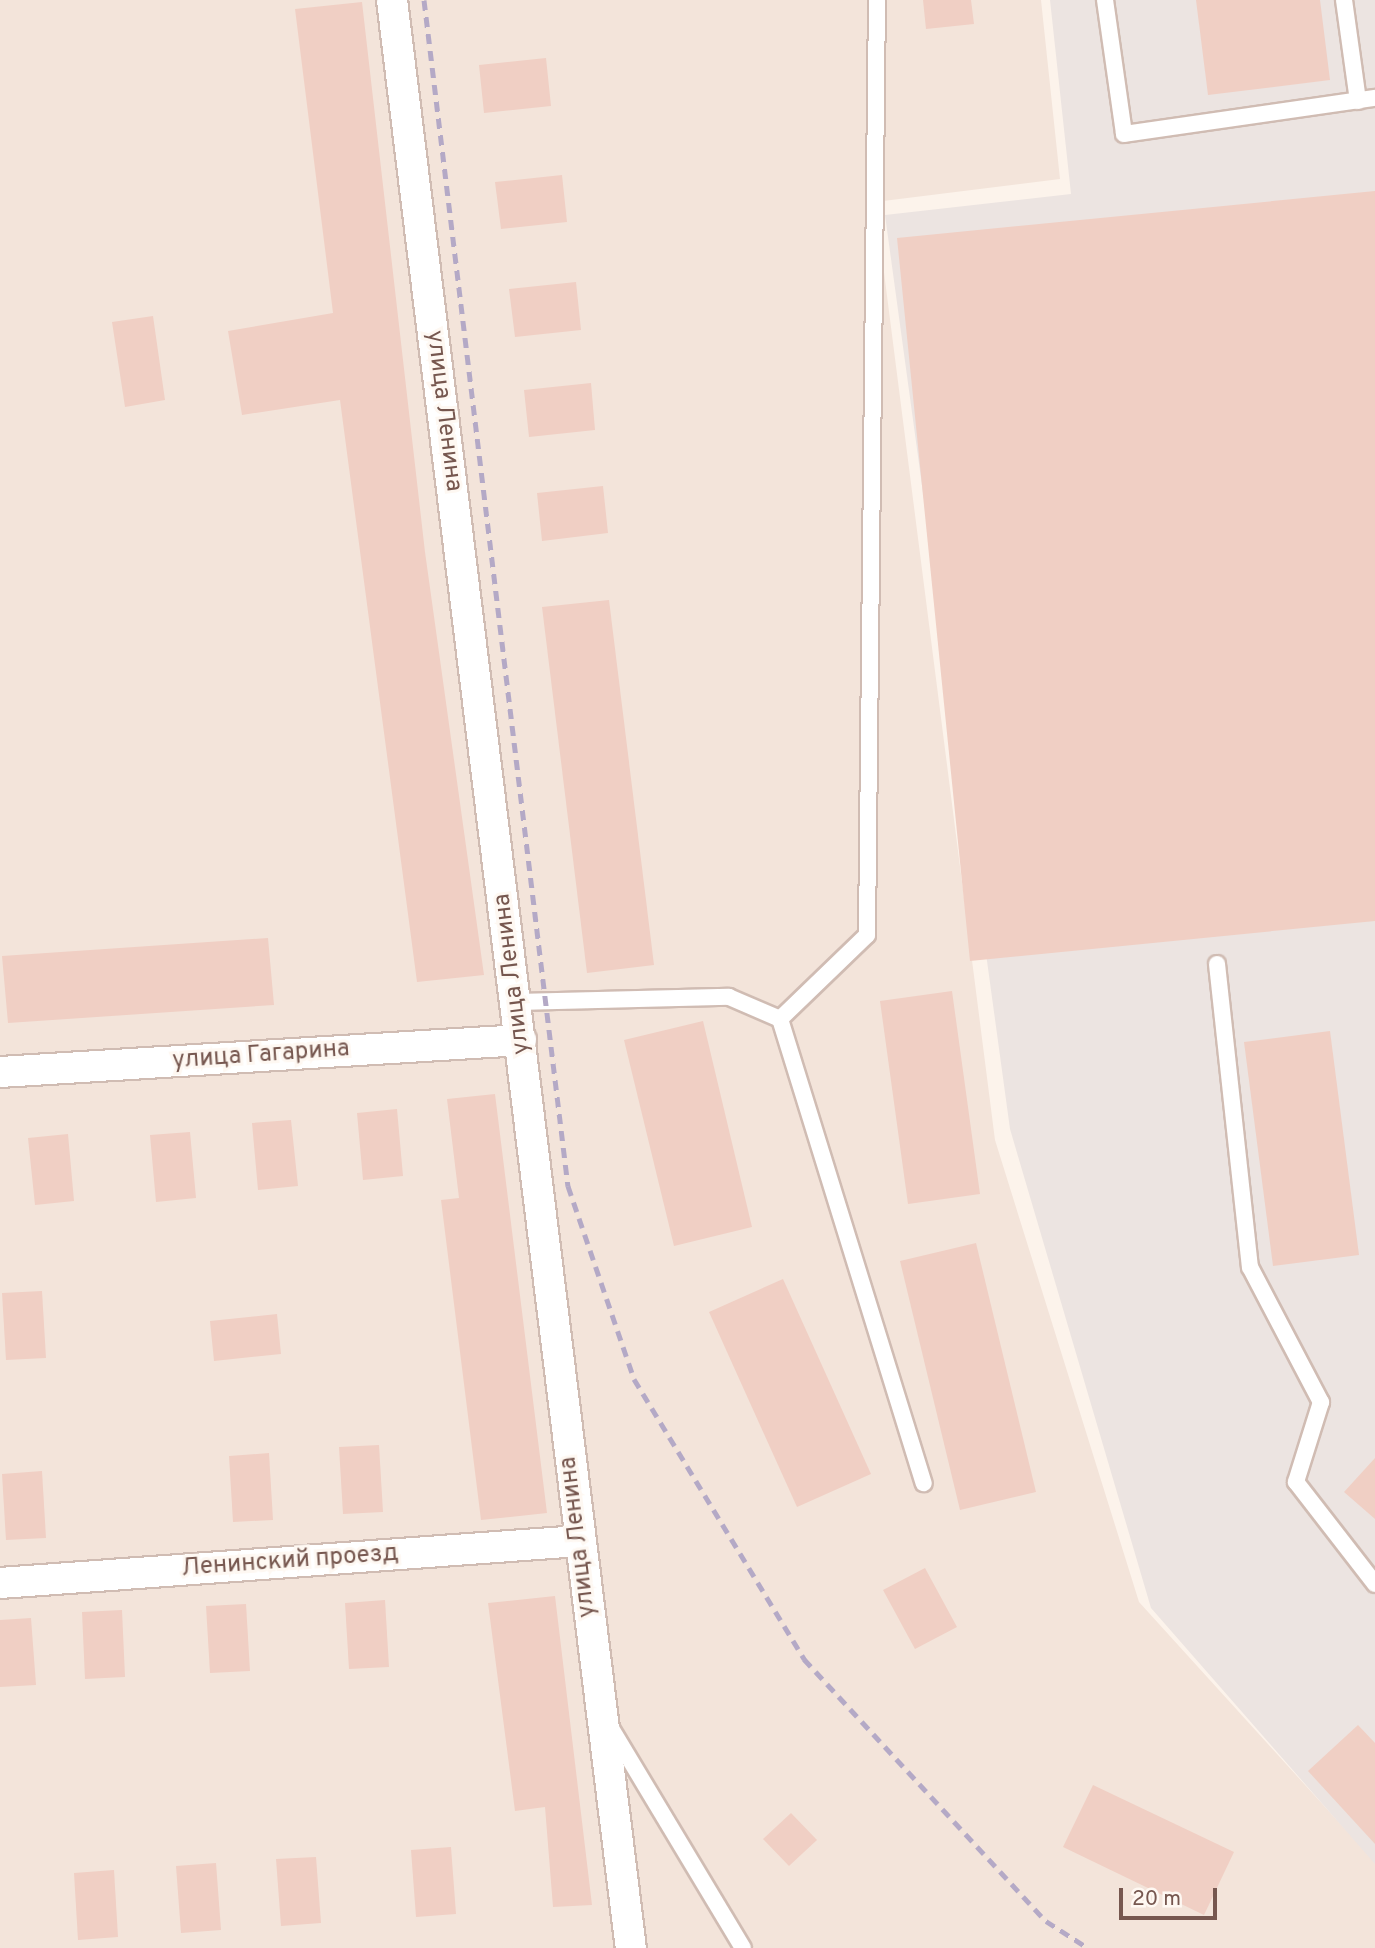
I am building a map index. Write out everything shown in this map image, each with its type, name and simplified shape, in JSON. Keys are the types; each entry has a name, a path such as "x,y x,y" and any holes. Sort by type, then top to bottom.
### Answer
{"street":[{"name":"улица Ленина","path":"392,0 631,1948"},
{"name":"улица Гагарина","path":"0,1072 521,1040"},
{"name":"Ленинский проезд","path":"0,1583 579,1541"}],"lane":[{"path":"780,1019 867,936 877,0"},
{"path":"1105,0 1124,134 1367,99 1344,0"},
{"path":"1217,964 1250,1267 1321,1402 1296,1482 1375,1584"},
{"path":"517,1002 729,997 780,1019 925,1483"},
{"path":"601,1713 743,1948"}],"shaded area":[{"path":"0,0 1041,0 1060,179 875,202 995,1140 1139,1602 1375,1862 1375,1948 0,1948"},
{"path":"1050,0 1375,0 1375,1864 1151,1608 1010,1129 885,215 1071,194"}],"building":[{"path":"923,0 971,0 974,24 926,29"},
{"path":"1196,0 1320,0 1330,80 1208,95"},
{"path":"362,2 425,552 484,975 417,982 340,400 242,415 228,331 333,313 295,9"},
{"path":"546,58 551,106 484,113 479,65"},
{"path":"562,175 567,222 501,229 495,182"},
{"path":"1375,191 1375,921 970,961 897,238"},
{"path":"576,282 581,330 515,337 509,289"},
{"path":"153,316 165,400 125,407 112,322"},
{"path":"591,383 595,430 529,437 524,390"},
{"path":"603,486 608,533 542,541 537,493"},
{"path":"609,600 654,965 587,973 542,607"},
{"path":"268,938 274,1005 8,1023 2,956"},
{"path":"952,991 980,1194 908,1204 880,1001"},
{"path":"703,1021 752,1227 674,1246 624,1040"},
{"path":"1330,1031 1359,1255 1273,1266 1244,1042"},
{"path":"495,1094 547,1513 481,1520 441,1200 459,1198 447,1099"},
{"path":"397,1109 403,1176 363,1180 357,1113"},
{"path":"291,1120 298,1186 258,1190 252,1123"},
{"path":"190,1132 196,1198 156,1202 150,1135"},
{"path":"68,1134 74,1201 35,1205 28,1138"},
{"path":"976,1243 1036,1492 960,1510 900,1261"},
{"path":"783,1279 871,1474 797,1507 709,1312"},
{"path":"42,1291 46,1358 6,1360 2,1293"},
{"path":"277,1314 281,1354 214,1361 210,1321"},
{"path":"379,1445 383,1512 343,1514 339,1447"},
{"path":"269,1453 273,1520 233,1522 229,1456"},
{"path":"1375,1458 1375,1519 1344,1492"},
{"path":"42,1471 46,1538 6,1540 2,1474"},
{"path":"925,1568 957,1627 915,1649 883,1590"},
{"path":"555,1596 592,1905 553,1907 545,1807 515,1811 488,1603"},
{"path":"385,1600 389,1667 349,1669 345,1603"},
{"path":"246,1604 250,1671 210,1673 206,1606"},
{"path":"122,1610 125,1677 85,1679 82,1612"},
{"path":"31,1618 36,1685 0,1687 0,1620"},
{"path":"1358,1725 1375,1743 1375,1844 1308,1771"},
{"path":"1093,1785 1234,1852 1204,1915 1063,1847"},
{"path":"791,1813 817,1840 789,1866 763,1839"},
{"path":"451,1847 456,1914 416,1917 411,1850"},
{"path":"316,1857 321,1923 281,1926 276,1859"},
{"path":"216,1863 221,1930 181,1933 176,1866"},
{"path":"114,1870 118,1937 78,1940 74,1873"}],"railway":[{"path":"424,0 568,1186 634,1379 804,1659 1046,1921 1088,1948"}]}
